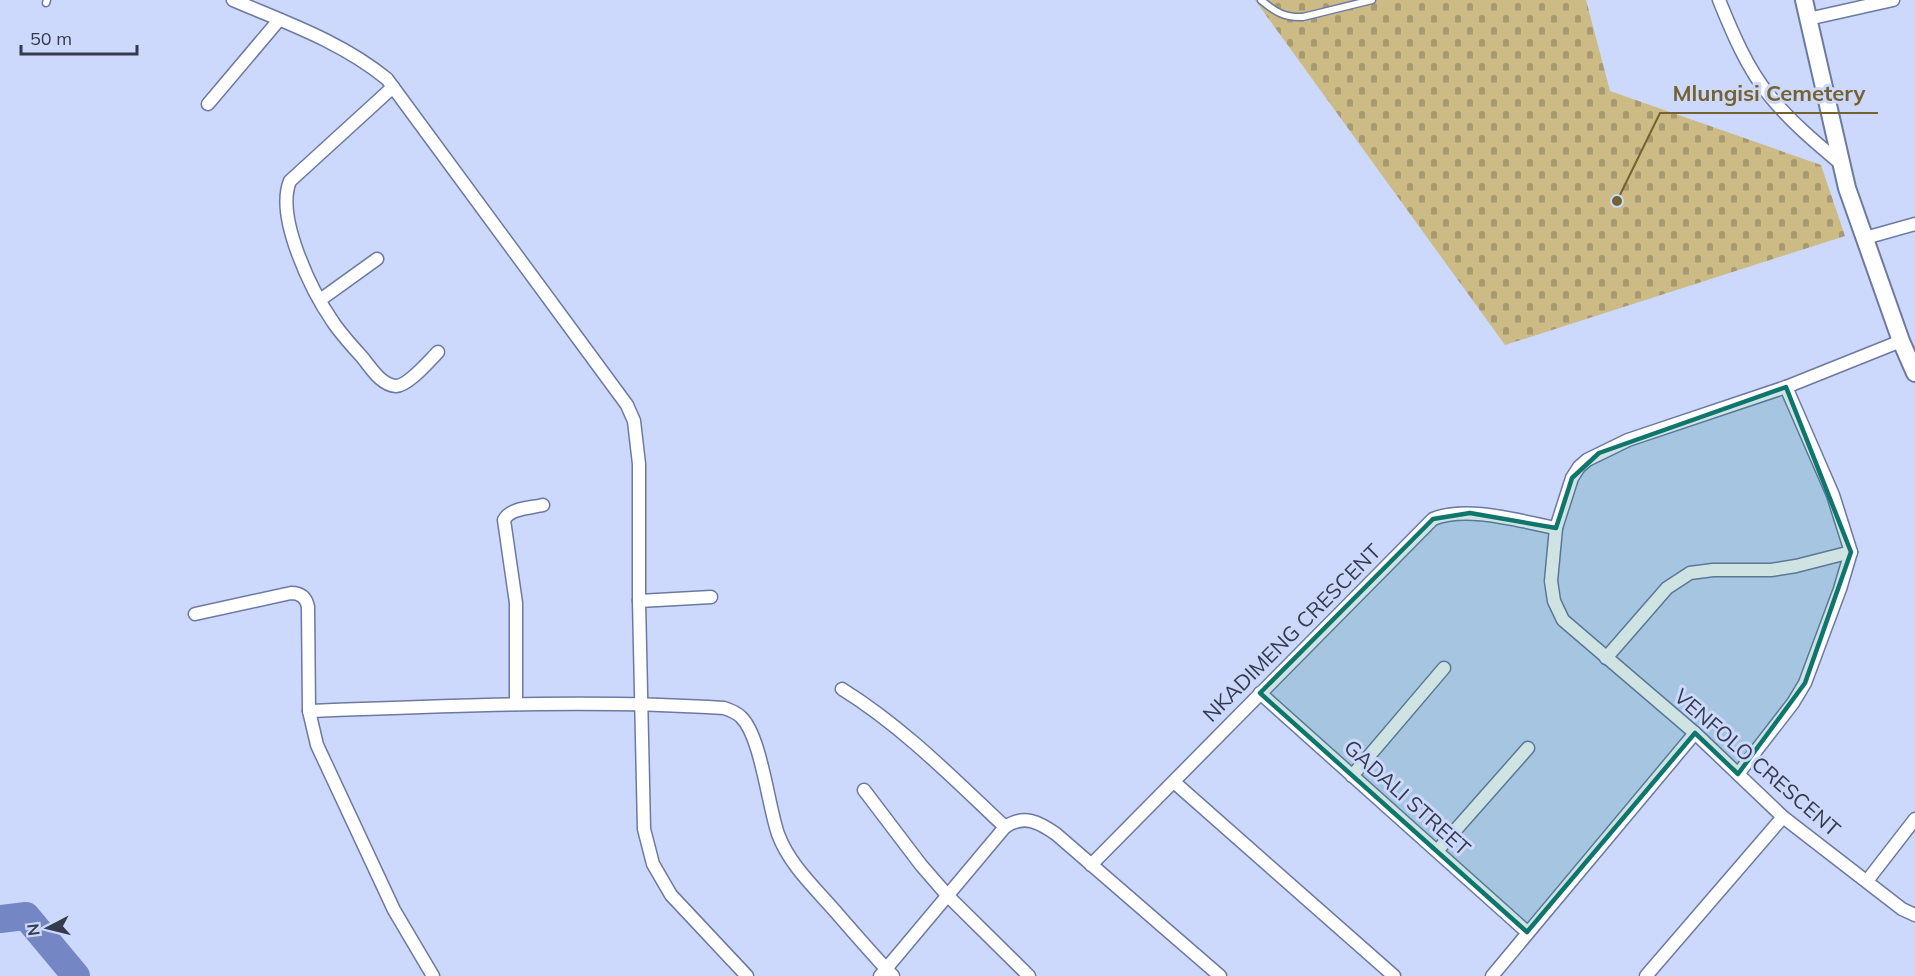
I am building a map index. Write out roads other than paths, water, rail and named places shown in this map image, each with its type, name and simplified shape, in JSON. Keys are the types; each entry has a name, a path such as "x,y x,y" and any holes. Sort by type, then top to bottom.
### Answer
{"street":[{"path":"233,0 326,39 354,54 376,70 393,87 627,405 633,421 639,456 639,601 644,829 653,864 671,895 747,976"},
{"path":"1719,0 1731,29 1769,96 1799,128 1840,163"},
{"path":"1804,0 1840,163 1901,341 1915,373"},
{"path":"1808,19 1893,0"},
{"path":"208,104 279,20"},
{"path":"393,87 290,181 285,198 289,226 298,253 320,300 341,333 381,380 399,386 405,384 438,352"},
{"path":"1865,238 1915,224"},
{"path":"320,300 377,258"},
{"name":"VENFOLO CRESCENT","path":"1901,341 1786,387 1628,440 1599,453 1579,467 1572,478 1556,528 1551,581 1557,610 1563,620 1695,734 1784,817 1902,909 1915,915"},
{"path":"1738,774 1793,703 1805,683 1840,589 1851,552 1833,495 1786,387"},
{"path":"516,704 516,603 504,520 512,512 543,505"},
{"name":"NKADIMENG CRESCENT","path":"1091,864 1433,519 1453,512 1470,513 1556,528"},
{"path":"1606,658 1667,588 1690,573 1713,570 1771,570 1851,552"},
{"path":"195,614 291,593 303,596 308,606 309,711 316,745 394,910 434,976"},
{"path":"639,601 711,597"},
{"path":"1352,776 1444,668"},
{"path":"842,689 907,735 1005,827"},
{"name":"GADALI STREET","path":"1260,693 1527,932"},
{"path":"309,711 516,704 724,708 740,716 747,724 757,751 772,813 786,851 809,882 887,974 947,895 1005,827 1020,820 1042,824 1220,976"},
{"path":"1492,976 1695,734"},
{"path":"1437,851 1528,748"},
{"path":"1174,782 1394,976"},
{"path":"864,790 947,895 1029,976"},
{"path":"1646,976 1784,817"},
{"path":"1866,881 1915,819"}],"lane":[{"path":"1261,0 1273,11 1295,18 1372,0"}],"waterway":[{"path":"0,919 26,916 76,976"}],"place":[{"name":"Mlungisi Cemetery","path":"1617,201"}]}
